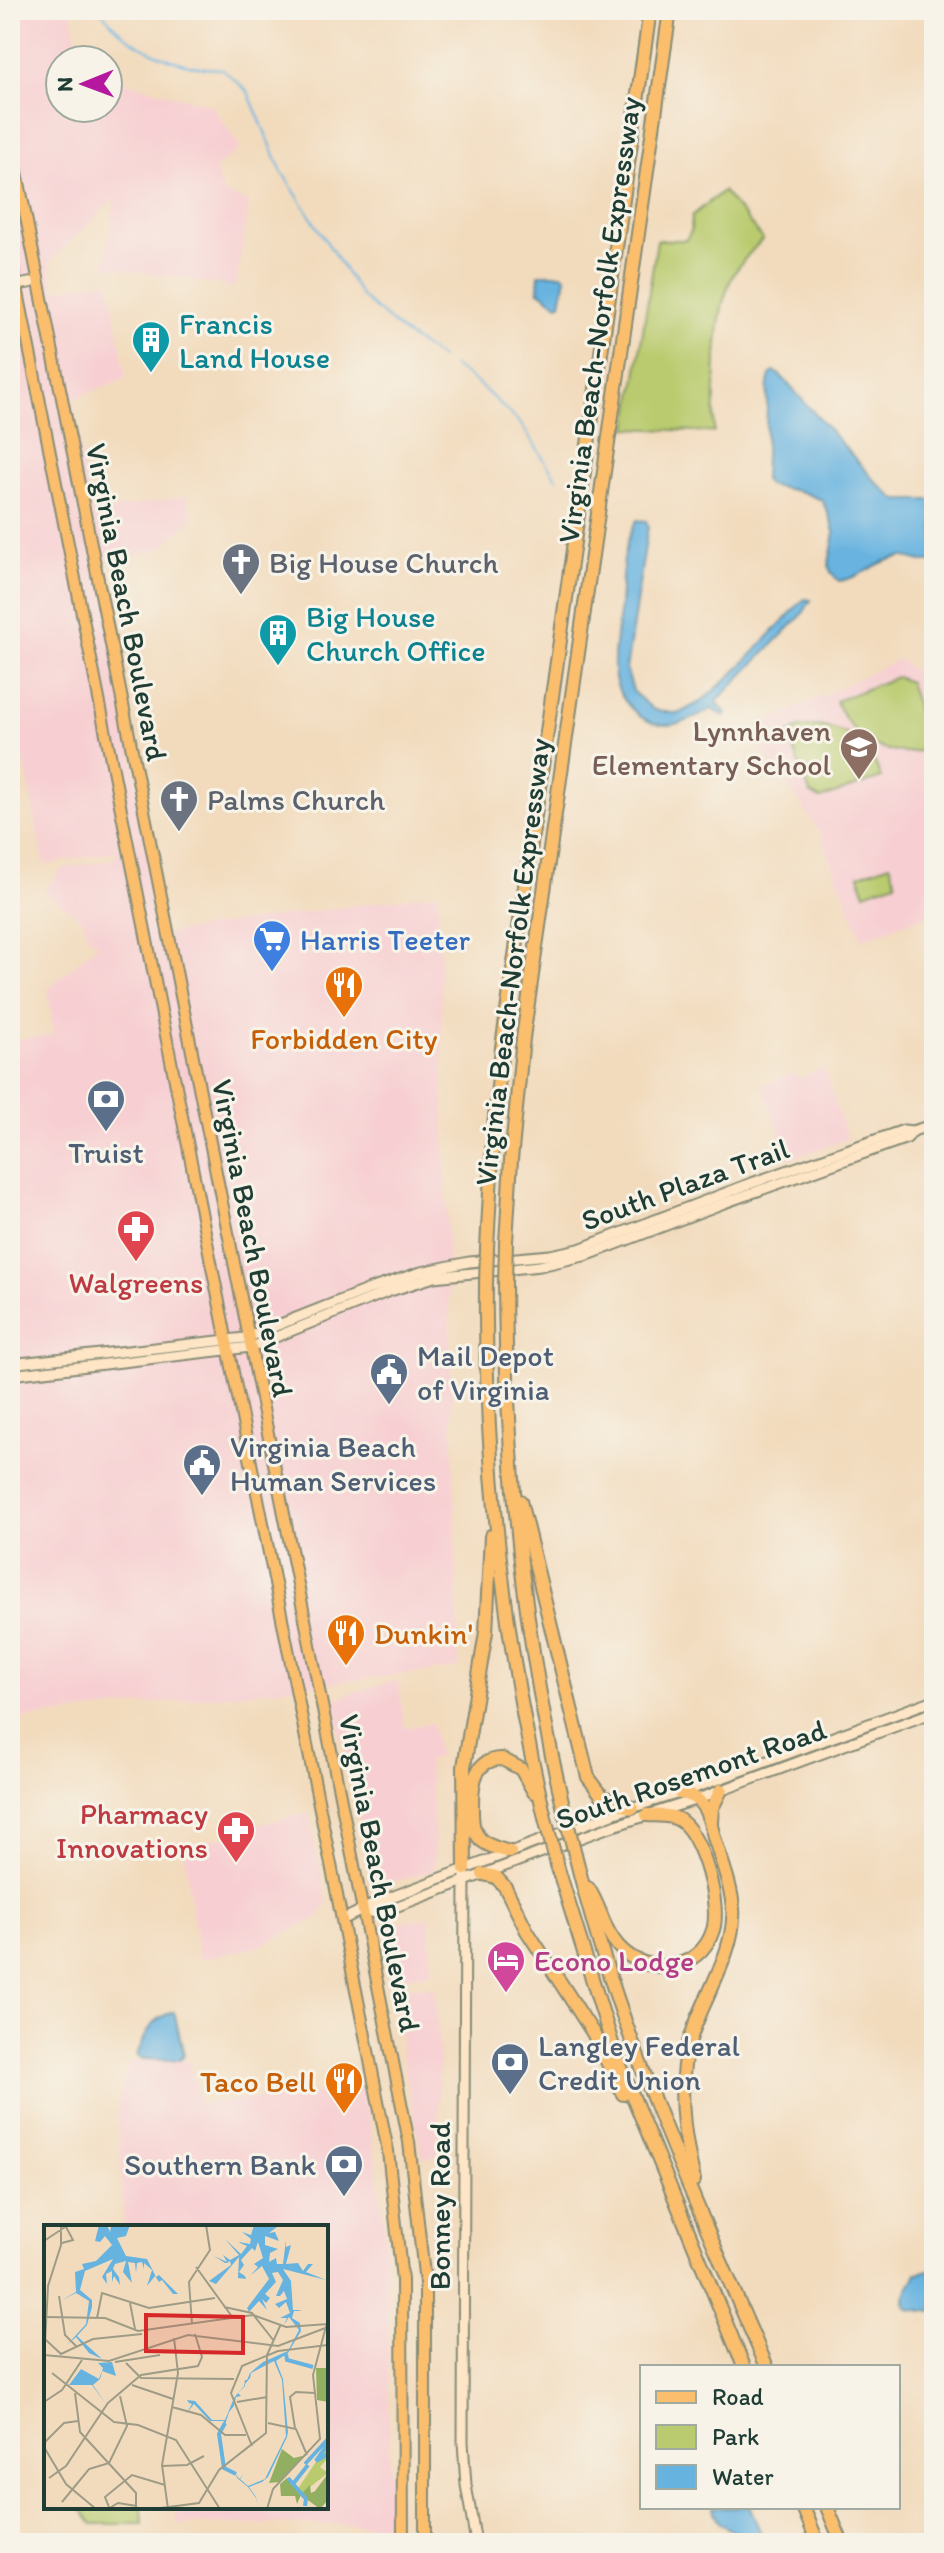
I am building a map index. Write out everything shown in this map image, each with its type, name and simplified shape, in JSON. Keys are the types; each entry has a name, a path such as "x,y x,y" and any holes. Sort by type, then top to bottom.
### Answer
{"highway":[{"name":"Virginia Beach-Norfolk Expressway","path":"650,10 502,1047 493,1136 486,1284 492,1469 507,1616 527,1732 557,1865 597,1999 659,2164 743,2365"},
{"name":"Virginia Beach-Norfolk Expressway","path":"670,10 525,1023 506,1242 510,1455 526,1608 580,1877 627,2026 703,2218 766,2365"},
{"path":"510,1455 588,1777 603,1797 632,1808"},
{"path":"464,1875 463,1790 469,1730 487,1620 492,1469"},
{"path":"510,1852 487,1844 474,1829 472,1785 476,1773 484,1764 502,1759 516,1764 532,1787 545,1818"},
{"path":"711,1825 712,1808 721,1790"},
{"path":"680,1793 698,1799 711,1825 730,1892 733,1920 725,1953 697,2015 688,2045 681,2104 687,2149 703,2218"},
{"path":"580,1877 595,1899 607,1931 619,1948 635,1960 651,1966 668,1967 685,1962 702,1950 712,1934 716,1910 699,1849 683,1822 671,1817 647,1815"},
{"path":"483,1874 496,1877 505,1887 527,1931 593,2033 659,2164"},
{"path":"804,2509 818,2543"},
{"path":"828,2509 842,2543"}],"main road":[{"name":"Virginia Beach Boulevard","path":"10,137 408,2137 425,2283 425,2543"},
{"name":"Virginia Beach Boulevard","path":"10,252 14,286 24,317 387,2145 402,2280 403,2543"},
{"path":"14,286 38,281"},
{"path":"10,304 24,317"},
{"name":"South Plaza Trail","path":"250,1342 388,1282 469,1262 550,1255 579,1249 749,1184 904,1130 913,1131 934,1124"},
{"name":"South Plaza Trail","path":"250,1342 434,1277 540,1266 588,1255 907,1138 913,1131"},
{"path":"10,1375 250,1342"},
{"path":"10,1364 228,1346"},
{"name":"South Rosemont Road","path":"464,1875 510,1852 934,1700"},
{"name":"South Rosemont Road","path":"464,1875 483,1874 934,1712"},
{"path":"872,1747 878,1733"},
{"path":"342,1920 378,1902 464,1875"},
{"name":"Bonney Road","path":"464,1875 463,2442 466,2485 476,2543"}],"shaded area":[{"path":"10,10 71,10 77,44 44,44 44,124 124,124 124,81 211,105 241,148 215,168 223,193 249,203 235,287 105,266 115,198 49,262 54,290 109,281 126,377 72,400 92,513 187,496 192,518 161,549 100,562 163,934 438,893 459,1668 10,1720 10,1040 53,1035 48,989 98,944 87,935 84,921 44,891 61,869 117,858 115,851 44,865 10,689"},
{"name":"Lynnhaven Elementary School","path":"899,659 934,687 934,913 862,939 819,831 750,731"},
{"path":"824,1068 847,1139 790,1159 762,1085 794,1073 799,1078"},
{"path":"398,1680 405,1728 432,1723 439,1757 428,1760 435,1843 434,1871 374,1886 351,1777 357,1775 351,1775 344,1742 374,1735 341,1741 333,1701"},
{"path":"308,1813 327,1903 317,1918 257,1947 199,1959 183,1846 250,1831 255,1825"},
{"path":"430,1917 431,1972 396,1978 386,1928"},
{"path":"394,1987 434,1987 439,2044 438,2156 423,2158 402,2056"},
{"path":"129,2061 189,2061 200,2104 365,2088 384,2223 390,2525 177,2524 177,2510 160,2509 328,2509 328,2225 124,2225 117,2107"}],"green space":[{"path":"723,191 763,239 735,272 722,307 714,432 628,428 657,240 686,240 691,231 692,216"},
{"path":"896,677 909,682 930,749 900,752 873,744 852,727 836,701"},
{"path":"814,726 838,730 857,740 871,756 881,778 820,799 810,793 788,734 799,728"},
{"path":"890,864 896,882 865,893 859,875"},
{"path":"82,2509 142,2509 143,2524 93,2524"}],"water":[{"path":"539,274 562,274 566,277 561,303 557,304 538,290"},
{"path":"774,372 878,484 897,500 934,500 934,561 902,557 885,561 847,579 839,581 833,576 829,564 834,532 822,500 768,485 764,481 768,383"},
{"path":"637,520 646,521 648,526 626,669 634,693 654,710 678,714 702,701 735,672 800,603 805,599 811,600 802,615 718,700 727,714 725,716 712,709 682,723 653,723 634,711 619,691 614,659 622,573 628,539"},
{"path":"174,2012 184,2055 179,2060 143,2059 137,2055 155,2023"},
{"path":"934,2269 934,2312 908,2309 906,2295 917,2273"},
{"path":"713,2509 751,2509 765,2543 740,2543 735,2532 723,2525"}],"waterway":[{"path":"101,10 124,35 139,45 189,65 223,69 248,92 282,172 362,297 405,334 441,358"},
{"path":"453,366 477,383 520,423 557,479"}],"place":[{"name":"Francis Land House","path":"151,374"},
{"name":"Big House Church","path":"241,596"},
{"name":"Big House Church Office","path":"278,667"},
{"name":"Lynnhaven Elementary School","path":"859,781"},
{"name":"Palms Church","path":"179,833"},
{"name":"Harris Teeter","path":"272,973"},
{"name":"Forbidden City","path":"344,1019"},
{"name":"Truist","path":"106,1133"},
{"name":"Walgreens","path":"136,1263"},
{"name":"Mail Depot of Virginia","path":"389,1406"},
{"name":"Virginia Beach Human Services","path":"202,1497"},
{"name":"Dunkin'","path":"346,1667"},
{"name":"Pharmacy Innovations","path":"236,1864"},
{"name":"Econo Lodge","path":"506,1994"},
{"name":"Langley Federal Credit Union","path":"510,2096"},
{"name":"Taco Bell","path":"344,2115"},
{"name":"Southern Bank","path":"344,2198"}]}
